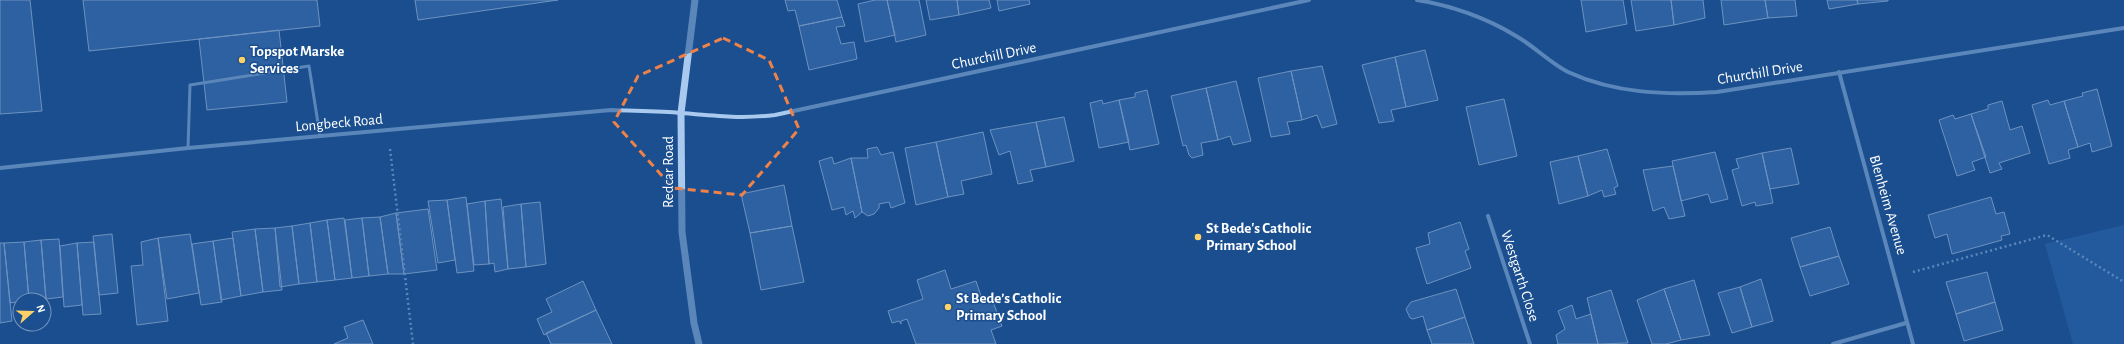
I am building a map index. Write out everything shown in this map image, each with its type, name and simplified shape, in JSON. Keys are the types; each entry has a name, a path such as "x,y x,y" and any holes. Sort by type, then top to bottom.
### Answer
{"street":[{"name":"Redcar Road","path":"695,0 681,113 682,232 694,323 699,344"},
{"name":"Churchill Drive","path":"681,113 725,118 750,118 775,115 1310,0"},
{"name":"Churchill Drive","path":"1417,0 1471,14 1516,36 1568,72 1607,85 1637,92 1672,95 1717,92 2124,28"},
{"name":"Blenheim Avenue","path":"1839,72 1896,277 1906,323 1913,344"},
{"name":"Longbeck Road","path":"0,168 188,148 611,110 681,113"},
{"name":"Westgarth Close","path":"1488,216 1530,344"},
{"path":"1833,344 1906,323"}],"lane":[{"path":"188,148 190,85 309,66 320,136"}],"path":[{"path":"388,130 413,344"},
{"path":"1896,277 2047,235 2124,282"}],"highlighted area":[{"path":"723,38 769,60 799,129 742,195 673,188 614,122 638,76"}],"shaded area":[{"path":"2124,225 2124,344 2073,344 2045,244"}],"building":[{"path":"0,0 30,0 42,111 0,114"},
{"path":"83,0 317,0 320,26 89,51"},
{"path":"415,0 558,0 418,20"},
{"path":"785,0 837,0 842,17 799,26 795,10 788,11"},
{"path":"875,0 887,0 895,35 865,42 858,4"},
{"path":"887,0 919,0 926,35 896,42"},
{"path":"926,0 957,0 959,15 930,20"},
{"path":"957,0 989,0 991,8 959,15"},
{"path":"997,0 1029,0 1030,4 999,11"},
{"path":"1581,0 1623,0 1627,24 1586,32"},
{"path":"1631,0 1671,0 1674,25 1636,31"},
{"path":"1671,0 1703,0 1705,18 1674,25"},
{"path":"1721,0 1765,0 1768,18 1724,25"},
{"path":"1765,0 1795,0 1797,16 1768,18"},
{"path":"1827,0 1857,0 1858,4 1829,9"},
{"path":"1857,0 1888,0 1888,1 1858,4"},
{"path":"842,17 845,26 836,27 841,44 854,42 857,59 809,70 799,26"},
{"path":"279,30 287,102 207,110 199,39"},
{"path":"1425,50 1438,100 1406,107 1395,57"},
{"path":"1395,57 1406,107 1391,110 1394,121 1379,123 1362,65"},
{"path":"1322,66 1337,124 1322,128 1317,115 1302,120 1291,71"},
{"path":"1291,71 1302,120 1287,122 1290,134 1271,137 1258,78"},
{"path":"1236,81 1251,141 1233,145 1230,136 1218,140 1206,88"},
{"path":"1206,88 1218,140 1201,143 1203,155 1192,158 1189,155 1186,145 1183,146 1171,96"},
{"path":"2097,89 2112,146 2092,152 2090,143 2078,147 2064,101 2083,96 2082,93"},
{"path":"1147,90 1159,144 1130,150 1119,100 1135,97 1135,93"},
{"path":"1504,99 1517,156 1479,165 1466,107"},
{"path":"1102,100 1103,104 1119,100 1129,142 1099,148 1090,103"},
{"path":"2048,100 2050,105 2064,101 2078,147 2068,150 2070,158 2049,164 2032,105"},
{"path":"2002,101 2010,130 2022,126 2030,153 1999,163 2002,169 1990,173 1971,114 1988,109 1988,105"},
{"path":"1971,114 1986,157 1972,162 1975,170 1957,176 1939,120 1953,115 1955,119"},
{"path":"1064,117 1074,161 1046,167 1036,122"},
{"path":"1036,122 1046,167 1030,170 1033,181 1018,184 1010,151 999,155 990,130"},
{"path":"983,132 992,174 961,181 964,194 948,197 936,142"},
{"path":"936,142 948,197 916,205 905,148"},
{"path":"877,147 881,155 893,152 905,203 891,208 889,202 879,204 879,208 874,214 868,216 862,212 851,158 868,158 867,149"},
{"path":"1791,148 1799,184 1770,189 1762,153"},
{"path":"1607,149 1618,186 1614,188 1616,194 1604,197 1602,190 1588,196 1578,156"},
{"path":"1715,152 1728,199 1711,203 1708,194 1681,201 1672,161"},
{"path":"1762,153 1773,203 1756,206 1755,202 1742,206 1732,170 1739,168 1736,159"},
{"path":"1578,156 1588,196 1559,204 1550,162"},
{"path":"832,157 834,164 851,158 862,212 855,218 853,211 846,215 844,207 832,210 819,161"},
{"path":"1673,166 1685,216 1669,219 1664,207 1653,211 1643,170"},
{"path":"784,185 792,226 750,233 741,194"},
{"path":"466,197 474,271 457,273 447,200"},
{"path":"1991,197 1996,214 2004,212 2010,234 2001,236 2002,240 1952,254 1947,234 1935,238 1928,215"},
{"path":"501,199 508,269 495,272 494,263 489,264 485,201"},
{"path":"447,200 455,260 438,263 428,201"},
{"path":"485,201 489,264 474,265 467,204"},
{"path":"540,202 546,264 526,267 521,204"},
{"path":"521,204 526,267 508,269 503,207"},
{"path":"428,209 437,270 404,274 396,213"},
{"path":"396,213 404,274 388,274 380,217"},
{"path":"380,217 388,274 369,276 362,218"},
{"path":"344,218 352,278 335,280 327,220"},
{"path":"362,218 369,276 352,278 345,220"},
{"path":"327,220 335,280 317,282 310,223"},
{"path":"1460,222 1469,249 1465,251 1471,268 1427,284 1416,248 1430,244 1428,233"},
{"path":"310,223 317,282 299,284 292,226"},
{"path":"292,226 299,284 280,287 275,228"},
{"path":"792,226 804,282 761,290 750,233"},
{"path":"1830,227 1839,256 1800,267 1791,238"},
{"path":"275,228 282,290 263,292 255,229"},
{"path":"255,229 263,292 241,296 232,232"},
{"path":"112,234 118,293 99,295 93,236"},
{"path":"190,234 199,293 167,299 158,238"},
{"path":"158,238 168,321 137,325 131,266 143,265 141,242"},
{"path":"233,238 241,296 221,300 213,241"},
{"path":"59,239 63,297 52,298 52,292 45,292 41,240"},
{"path":"41,240 45,292 28,292 24,242"},
{"path":"213,241 222,302 201,305 192,244"},
{"path":"24,242 28,292 12,292 12,303 10,303 4,243"},
{"path":"94,242 101,314 83,315 77,243"},
{"path":"0,243 4,243 12,321 0,323"},
{"path":"77,243 82,305 64,307 60,246"},
{"path":"1839,256 1849,284 1810,296 1800,267"},
{"name":"St Bede’s Catholic Primary School","path":"945,270 951,289 976,281 983,302 992,299 1002,326 991,330 996,344 916,344 907,319 901,321 901,324 899,321 892,323 888,311 923,299 917,280"},
{"path":"1987,272 1995,302 1956,314 1946,282"},
{"path":"1761,279 1773,321 1752,327 1740,287"},
{"path":"1694,280 1710,335 1681,340 1664,289"},
{"path":"583,281 596,310 544,335 537,319 552,312 546,299"},
{"path":"1740,287 1752,327 1732,333 1718,293"},
{"path":"1456,289 1465,317 1427,330 1423,316 1413,319 1410,318 1406,309 1411,302"},
{"path":"1664,289 1681,340 1666,344 1652,344 1637,300"},
{"path":"1611,290 1628,343 1598,344 1587,298"},
{"path":"1995,302 2003,330 1964,341 1956,314"},
{"path":"1572,305 1576,319 1591,314 1598,344 1558,344 1556,335 1565,329 1558,311"},
{"path":"596,310 612,344 551,344 546,333"},
{"path":"1465,317 1474,344 1432,344 1427,330"},
{"path":"363,320 373,344 334,344 348,338 344,327"}],"place":[{"name":"Topspot Marske Services","path":"242,60"},
{"name":"St Bede's Catholic Primary School","path":"1198,237"},
{"name":"St Bede’s Catholic Primary School","path":"948,307"}]}
